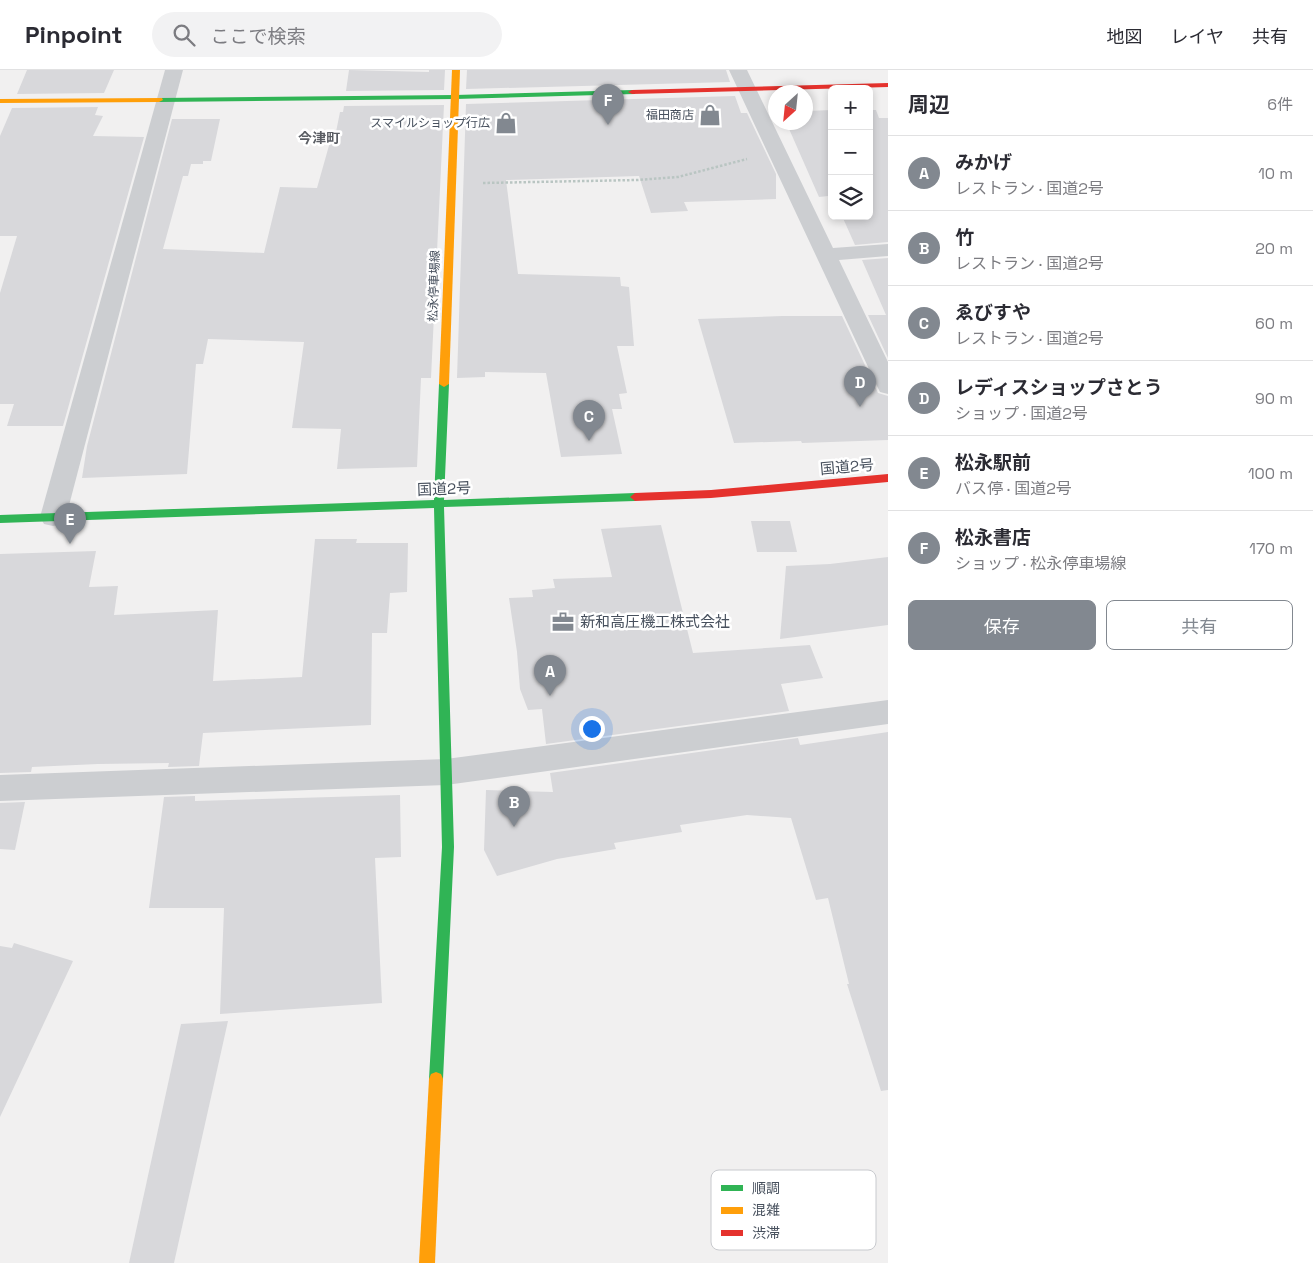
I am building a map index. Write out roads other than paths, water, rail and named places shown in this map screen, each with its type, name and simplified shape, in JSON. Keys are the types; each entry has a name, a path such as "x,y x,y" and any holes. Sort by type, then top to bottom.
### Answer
{"main road":[{"name":"松永停車場線","path":"427,1263 448,846 439,504 456,70"},
{"path":"0,101 455,97 742,79 888,85"},
{"name":"国道2号","path":"0,519 712,494 888,478"}],"street":[{"path":"53,517 174,70"},
{"path":"742,79 888,386"},
{"path":"825,255 888,250"},
{"path":"0,788 446,772 888,712"}],"place":[{"name":"福田商店","path":"710,115"},
{"name":"スマイルショップ行広","path":"506,123"},
{"name":"松永書店","path":"608,125"},
{"name":"レディスショップさとう","path":"860,407"},
{"name":"ゑびすや","path":"589,441"},
{"name":"松永駅前","path":"70,544"},
{"name":"新和高圧機工株式会社","path":"563,622"},
{"name":"みかげ","path":"550,696"},
{"name":"竹","path":"514,827"}],"district":[{"name":"今津町","path":"319,138"}]}
